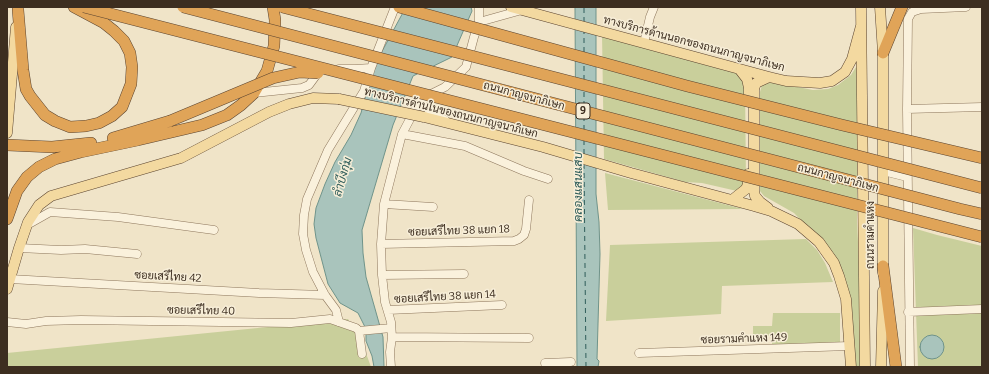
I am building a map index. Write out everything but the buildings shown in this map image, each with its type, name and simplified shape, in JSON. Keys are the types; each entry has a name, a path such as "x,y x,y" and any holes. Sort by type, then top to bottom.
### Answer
{"highway":[{"path":"18,8 26,89 35,104 45,114 55,121 70,127 99,123 112,116 122,107 131,84 132,67 130,53 124,41 104,23 74,7"},
{"path":"84,7 360,79 982,237"},
{"name":"ถนนกาญจนาภิเษก","path":"183,7 982,214"},
{"path":"7,219 18,191 27,178 39,167 55,159 202,125 227,115 241,105 254,93 267,71 274,46 275,20 273,7"},
{"name":"9","path":"282,7 982,188"},
{"path":"399,7 687,86 982,158"},
{"path":"883,53 902,7"},
{"path":"7,146 52,147 81,145 111,139 170,121 273,78 300,72 328,74 360,79"},
{"path":"81,152 111,139"},
{"path":"883,266 896,367"}],"main road":[{"name":"ทางบริการด้านนอกของถนนกาญจนาภิเษก","path":"511,7 769,78 820,84 832,80 845,72 852,59 861,26"},
{"name":"ถนนรามคำแหง","path":"861,7 864,367"},
{"name":"ถนนรามคำแหง","path":"880,7 883,53 883,266 881,367"},
{"path":"7,133 18,8"},
{"path":"732,200 746,189 748,184 749,88 747,79 740,70"},
{"path":"769,78 756,83 754,89 754,191 755,196 760,202 771,211"},
{"name":"ทางบริการด้านในของถนนกาญจนาภิเษก","path":"9,284 27,225 39,205 56,194 182,158 269,112 289,104 312,98 339,99 424,117 543,148 631,174 771,211 798,224 819,242 834,263 846,299 851,367"}],"street":[{"path":"339,322 336,310 325,295 313,272 306,250 303,234 307,199 312,184 328,150 364,91 371,68 395,7"},
{"path":"391,367 388,310 385,302 382,275 381,244 384,204 402,134 418,104 430,94 445,87 466,67 479,22 479,7"},
{"path":"644,43 654,7"},
{"path":"910,367 907,177 908,19 912,12 921,9 966,7"},
{"path":"479,22 522,10"},
{"path":"254,93 302,88 309,85 321,69 328,67 347,69 371,68"},
{"path":"418,104 452,124"},
{"path":"907,109 982,107"},
{"path":"402,134 465,146 524,171 548,179"},
{"path":"883,170 907,177"},
{"name":"ซอยเสรีไทย 38 แยก 18","path":"381,244 514,241 524,235 529,200"},
{"path":"384,204 433,207"},
{"path":"27,225 50,212 118,217 214,230"},
{"path":"19,248 61,250 85,249 137,254"},
{"path":"382,275 464,274"},
{"name":"ซอยเสรีไทย 42","path":"9,284 325,295"},
{"name":"ซอยเสรีไทย 38 แยก 14","path":"388,310 502,305"},
{"path":"908,312 982,308"},
{"name":"ซอยเสรีไทย 40","path":"7,322 26,324 46,321 81,320 291,324 330,319 361,331 529,338"},
{"path":"361,331 362,354"},
{"name":"ซอยรามคำแหง 149","path":"639,353 849,346"},
{"path":"545,363 572,362"}],"green space":[{"path":"602,34 738,73 745,83 746,183 737,191 702,183 685,182 604,159"},
{"path":"858,64 857,221 861,303 861,367 855,367 852,311 845,279 820,240 794,213 764,196 760,191 760,92 762,85 772,82 813,90 828,89 838,85 851,75"},
{"path":"605,173 743,209 608,210"},
{"path":"913,228 982,246 982,367 918,367"},
{"path":"806,239 817,250 825,263 833,282 722,286 721,314 606,321 610,245"},
{"path":"773,313 840,313 840,344 772,344 772,336 753,336 753,326 772,326"},
{"path":"348,319 363,345 371,367 7,367 7,353"}],"water":[{"name":"ลำบึงกุ่ม","path":"406,7 471,7 472,11 452,57 413,76 393,125 362,230 366,277 383,337 384,367 374,367 372,356 366,341 366,329 358,313 340,303 328,284 316,238 314,224 316,208 325,184 361,113 373,68"},
{"name":"คลองแสนแสบ","path":"575,7 596,7 596,194 600,254 598,367 577,367"},
{"path":"932,335 940,339 944,347 940,355 932,359 924,355 920,347 924,339"}],"ferry route":[{"path":"584,7 584,22"},
{"path":"584,32 584,52"},
{"path":"584,64 584,80"},
{"path":"584,90 584,106"},
{"path":"584,116 584,130"},
{"path":"584,140 584,154"},
{"path":"584,164 586,367"}]}
